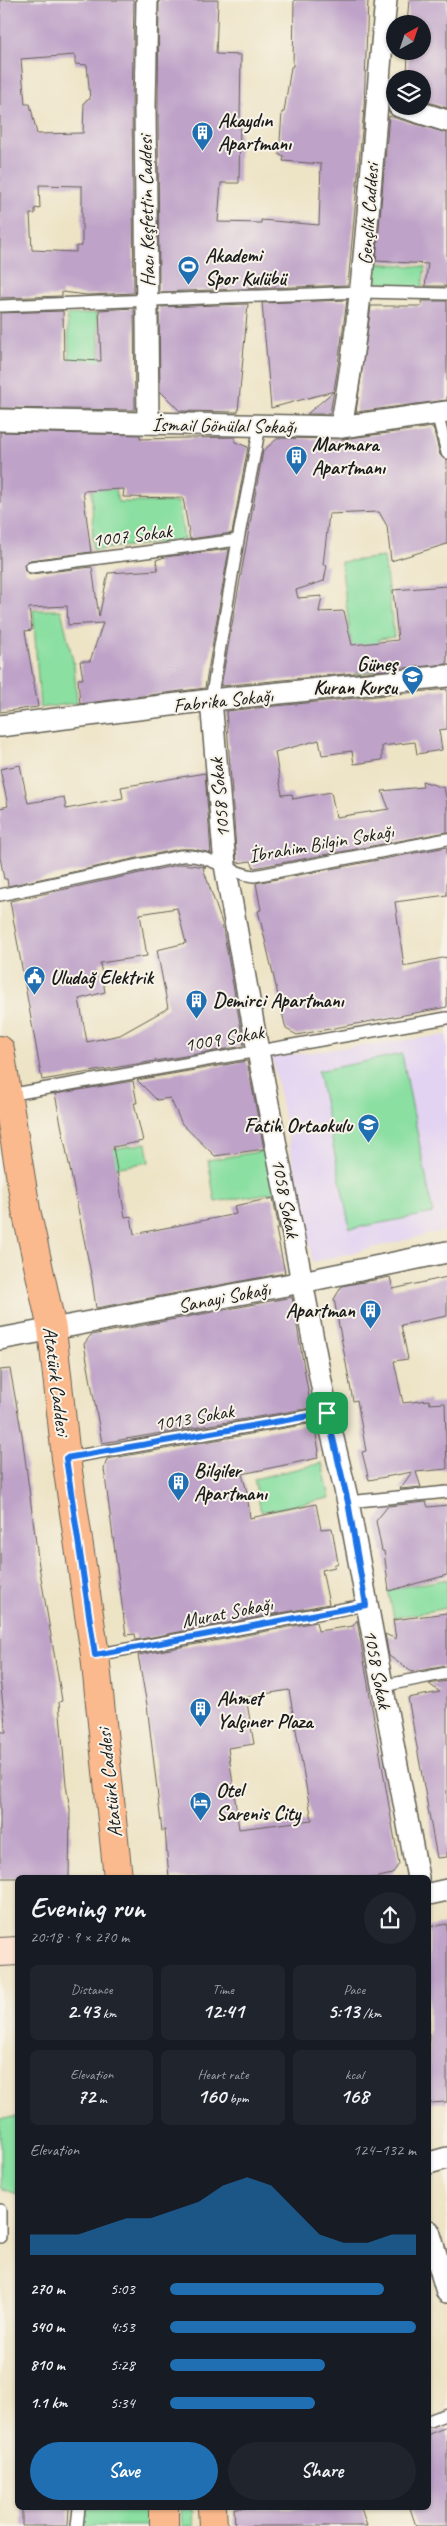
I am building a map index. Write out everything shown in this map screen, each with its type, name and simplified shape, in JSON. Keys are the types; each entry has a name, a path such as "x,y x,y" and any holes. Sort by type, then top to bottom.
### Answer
{"main road":[{"name":"Atatürk Caddesi","path":"0,1050 26,1210 52,1330 66,1458 95,1655 119,1873"},
{"path":"0,1952 15,1951"},
{"path":"164,2510 164,2526"},
{"path":"212,2510 213,2526"}],"street":[{"name":"Hacı Keşfettin Caddesi","path":"147,0 145,107 148,423"},
{"name":"Gençlik Caddesi","path":"386,0 386,70"},
{"name":"Gençlik Caddesi","path":"341,427 354,357 386,102"},
{"path":"428,115 447,121"},
{"name":"İsmail Gönülal Sokağı","path":"0,420 341,427 442,412"},
{"name":"Fabrika Sokağı","path":"0,726 211,700 447,676"},
{"name":"1058 Sokak","path":"211,700 225,865 302,1282 327,1413 348,1502 417,1875"},
{"name":"Sanayi Sokağı","path":"0,1339 302,1282 447,1252"},
{"path":"431,1894 447,1890"},
{"path":"431,2162 447,2158"},
{"path":"431,2238 447,2292"}],"lane":[{"path":"0,306 362,292 447,294"},
{"path":"442,412 447,453"},
{"name":"1058 Sokak","path":"211,700 238,540 260,426"},
{"name":"1007 Sokak","path":"31,567 238,540"},
{"name":"İbrahim Bilgin Sokağı","path":"0,895 181,856 196,855 225,865 242,875 254,876 447,839"},
{"name":"1009 Sokak","path":"8,1095 447,1018"},
{"name":"1013 Sokak","path":"66,1458 327,1413"},
{"path":"348,1502 447,1492"},
{"name":"Murat Sokağı","path":"95,1655 366,1605"},
{"path":"382,1686 447,1673"},
{"path":"0,2210 0,2237"},
{"path":"431,2419 447,2414"},
{"path":"77,2526 79,2510"}],"shaded area":[{"name":"Fatih Ortaokulu","path":"447,1035 447,1230 313,1262 272,1057"}],"green space":[{"path":"374,263 425,267 422,288 371,287"},
{"path":"97,313 100,358 104,358 107,411 93,412 91,368 70,369 67,315"},
{"path":"88,439 103,440 118,502 179,502 184,540 93,550 92,491"},
{"path":"384,557 394,637 379,639 383,671 355,674 341,562"},
{"path":"33,610 61,610 74,665 77,703 40,708"},
{"path":"402,1054 433,1213 350,1229 318,1071"},
{"path":"146,1143 149,1162 74,1175 70,1157"},
{"path":"269,1150 276,1192 215,1202 208,1160"},
{"path":"322,1463 330,1498 261,1512 254,1479"},
{"path":"447,1579 447,1608 394,1618 388,1590"},
{"path":"15,2117 15,2193 0,2188 0,2118"},
{"path":"84,2510 152,2510 151,2526 83,2526"},
{"path":"181,2510 193,2510 194,2526 182,2526"}],"building":[{"path":"0,0 134,0 132,107 134,293 87,295 62,292 62,296 0,298","holes":["75,55 75,64 87,65 90,99 84,102 83,133 37,134 30,104 25,104 21,59","39,185 82,186 82,246 76,246 76,252 32,250 30,214 35,214 35,208 40,209"]},
{"path":"159,0 218,0 216,54 241,55 239,183 221,183 218,222 261,223 261,220 319,225 321,164 283,161 284,156 279,155 282,112 284,112 291,67 293,66 294,0 368,0 364,108 348,285 159,292"},
{"path":"409,0 447,0 447,108 431,103 431,70 407,70 408,60 431,60 431,15 408,15"},
{"path":"389,116 447,133 447,286 425,286 428,264 376,261"},
{"path":"347,300 334,391 271,408 262,303"},
{"path":"422,301 447,301 447,400 356,412 371,306 421,306"},
{"path":"248,304 238,412 180,411 160,391 159,307"},
{"path":"134,308 135,410 0,408 0,313 63,311 64,359 101,361 99,310"},
{"path":"334,391 330,414 307,414"},
{"path":"433,427 440,455 447,460 447,544 391,561 387,526 379,512 329,514 323,565 327,565 324,581 296,590 298,598 322,596 319,612 344,611 352,645 398,640 393,590 447,586 447,664 221,686 263,451 278,438 343,439"},
{"path":"0,432 140,435 140,439 235,437 235,442 248,447 232,533 190,539 183,498 123,497 124,489 83,491 91,552 30,560 24,565 25,571 31,574 92,567 99,617 108,573 158,570 156,560 165,557 229,549 205,688 80,704 78,679 83,679 80,661 90,661 103,623 68,625 67,606 29,608 32,630 25,631 38,707 0,712"},
{"path":"447,689 447,729 439,730 442,750 417,754 415,742 382,746 382,760 354,764 352,751 322,755 319,740 275,752 282,795 292,794 293,799 331,792 336,817 389,809 382,791 423,787 422,781 444,788 447,801 447,832 254,868 251,861 237,863 226,711"},
{"path":"20,765 28,803 64,797 66,809 123,798 121,787 205,773 211,853 193,849 179,849 8,886 7,879 4,879 0,857 0,808 8,806 0,769"},
{"path":"447,847 447,895 395,902 404,966 447,957 447,1007 297,1035 286,1029 258,911 261,910 256,883"},
{"path":"182,864 206,867 203,868 222,923 244,1046 42,1080 10,901","holes":["177,908 186,943 157,950 168,1008 120,1035 87,1042 79,999 105,992 100,963 147,956 140,914"]},
{"path":"247,1061 264,1149 215,1156 182,1124 170,1098 157,1100 137,1080"},
{"path":"133,1081 137,1103 134,1103 143,1141 113,1147 125,1217 131,1216 134,1234 236,1214 234,1206 273,1198 279,1229 276,1229 285,1273 96,1308 92,1279 55,1094"},
{"path":"390,1277 393,1289 447,1277 447,1316 401,1325 408,1359 394,1361 403,1403 429,1400 430,1404 445,1403 447,1469 416,1472 421,1487 400,1489 412,1472 369,1480 362,1452 366,1451 357,1400 353,1401 334,1299 342,1286"},
{"path":"292,1297 311,1408 102,1443 84,1344 91,1335"},
{"path":"10,1369 22,1435 39,1566 62,1701 59,1702 66,1785 70,1809 69,1875 15,1875 15,1878 0,1878 0,1732 6,1732 0,1679 0,1370"},
{"path":"314,1423 319,1452 317,1453 318,1458 242,1474 247,1492 250,1518 316,1504 321,1529 332,1528 338,1563 334,1565 335,1567 322,1570 329,1604 136,1640 135,1634 126,1635 104,1469 107,1459"},
{"path":"426,1502 428,1507 447,1505 447,1575 389,1591 384,1551 382,1551 376,1521 388,1506"},
{"path":"447,1613 447,1666 412,1672 389,1656 385,1634 396,1639 393,1620"},
{"path":"357,1620 399,1864 392,1874 388,1875 169,1875 165,1830 162,1831 147,1705 138,1655 316,1622 318,1631 353,1626","holes":["289,1690 312,1820 239,1829 228,1748 254,1744 246,1697"]},
{"path":"447,1681 447,1857 437,1858 408,1698 440,1692 429,1684"},
{"path":"447,1924 447,2102 431,2103 431,1927"},
{"path":"447,2427 447,2526 416,2526 411,2510 431,2510 431,2433"},
{"path":"22,2510 69,2510 68,2526 22,2526"},
{"path":"234,2510 362,2510 367,2526 235,2526"}],"place":[{"name":"Akaydın Apartmanı","path":"202,151"},
{"name":"Akademi Spor Kulübü","path":"189,285"},
{"name":"Marmara Apartmanı","path":"296,475"},
{"name":"Güneş Kuran Kursu","path":"413,695"},
{"name":"Uludağ Elektrik","path":"34,996"},
{"name":"Demirci Apartmanı","path":"197,1019"},
{"name":"Fatih Ortaokulu","path":"368,1144"},
{"name":"Apartman","path":"371,1329"},
{"name":"Bilgiler Apartmanı","path":"178,1501"},
{"name":"Ahmet Yalçıner Plaza","path":"201,1728"},
{"name":"Otel Sarenis City","path":"200,1821"}],"route":[{"path":"327,1413 348,1502 366,1605 95,1655 66,1458 327,1413"}]}
